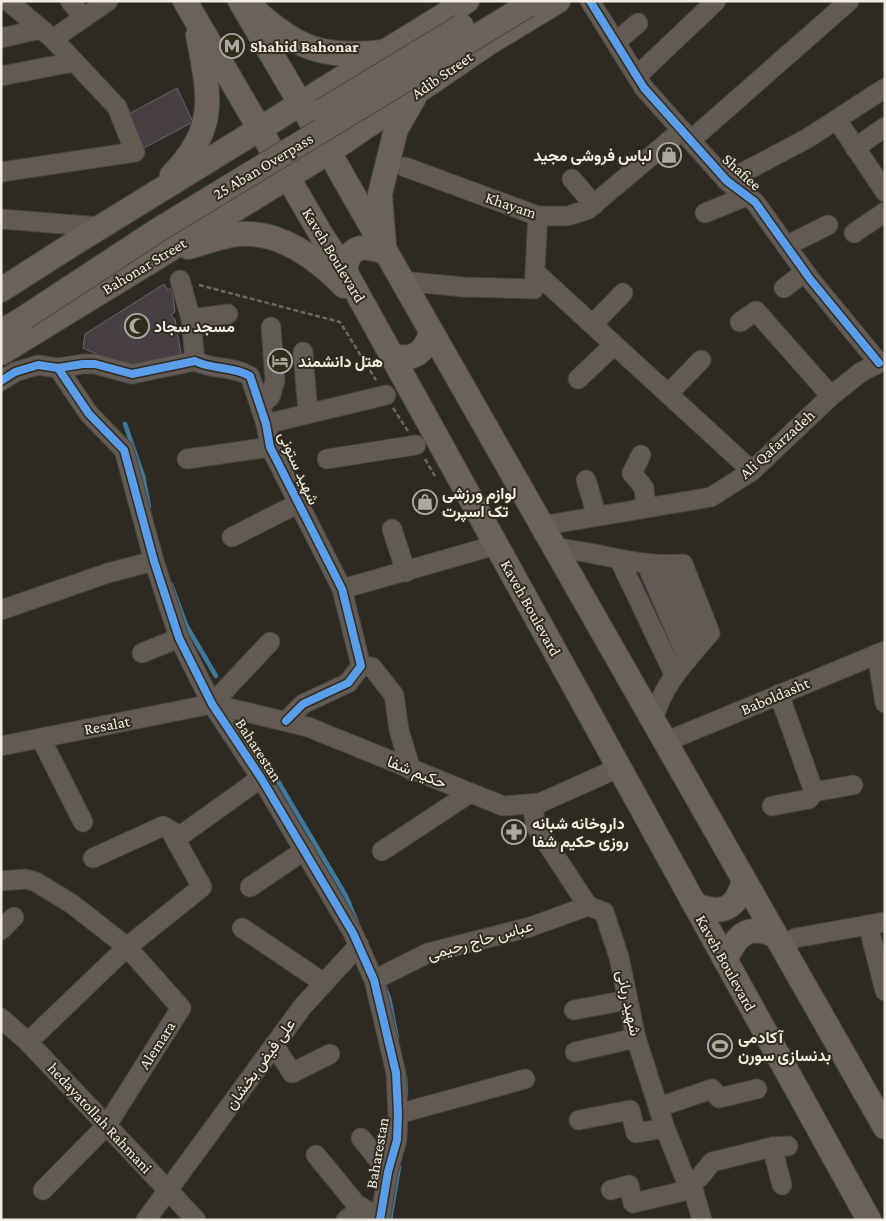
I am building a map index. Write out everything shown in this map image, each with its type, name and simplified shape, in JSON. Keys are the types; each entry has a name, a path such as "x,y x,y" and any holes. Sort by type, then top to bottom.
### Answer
{"main road":[{"path":"240,1 329,152 384,252 744,881 881,1113"},
{"path":"244,1 306,48 339,55 390,51"},
{"name":"25 Aban Overpass","path":"1,314 159,211 399,63 505,1"},
{"name":"Adib Street","path":"287,177 329,152 487,44 558,1"},
{"name":"25 Aban Overpass","path":"1,332 158,230 531,3"},
{"path":"1,290 259,129 390,51 460,4"},
{"path":"460,4 450,37 462,47 472,48 487,44"},
{"path":"155,193 190,158 203,129 209,94 190,10"},
{"name":"Kaveh Boulevard","path":"190,10 287,177 345,271 869,1220"},
{"path":"384,252 380,194 396,129 417,93"},
{"name":"Bahonar Street","path":"1,353 169,252 287,177"},
{"path":"169,252 240,234 273,238 325,266 366,309"},
{"path":"73,244 100,245 113,254 117,269 112,285"},
{"path":"345,271 347,260 353,251 366,246 384,252"},
{"path":"392,355 408,358 417,355 424,348 431,332"},
{"path":"695,905 713,912 728,907 739,897 744,881"},
{"path":"725,960 733,943 739,936 752,930 762,930 779,941"}],"street":[{"path":"1,172 135,152 117,107 47,34 8,1"},
{"path":"70,1 83,17"},
{"path":"1,38 47,34 83,17 108,1"},
{"name":"Shafiee","path":"590,1 644,88 727,181 755,202 805,272 882,362"},
{"path":"637,76 716,1"},
{"name":"Khayam","path":"405,167 538,216 567,216 587,210 686,135 849,1"},
{"path":"616,42 638,22"},
{"path":"1,76 74,62"},
{"path":"727,181 808,138 885,88"},
{"path":"837,120 885,192"},
{"path":"856,148 885,127"},
{"path":"572,179 594,205"},
{"path":"706,213 747,196"},
{"path":"854,233 885,212"},
{"path":"538,216 535,281 570,315 593,324 752,471"},
{"path":"1,219 101,227"},
{"path":"786,246 828,225"},
{"path":"784,288 805,272"},
{"path":"180,280 191,319 195,361"},
{"path":"401,281 464,287 535,281"},
{"path":"593,324 624,293"},
{"path":"740,322 756,311 831,396"},
{"path":"191,319 228,314"},
{"path":"260,405 270,397 275,381 271,327"},
{"path":"578,379 614,344"},
{"path":"304,352 308,413"},
{"path":"668,394 701,360"},
{"name":"شهید ستونی","path":"58,368 96,364 132,374 195,361 203,365 239,370 250,376 266,424 270,447 342,589 361,666"},
{"name":"Ali Qafarzadeh","path":"541,526 646,507 711,498 752,471 831,396 861,372 882,362"},
{"path":"1,381 15,372 38,365 58,368"},
{"name":"Baharestan","path":"58,368 88,414 124,450 154,561 180,638 212,704 261,778 305,850 378,978 405,1113 388,1172 380,1219"},
{"path":"266,424 386,395"},
{"path":"327,459 416,445"},
{"path":"187,459 270,447"},
{"path":"642,455 632,473 644,488 646,507"},
{"path":"586,480 597,516"},
{"path":"232,538 299,504"},
{"path":"392,529 406,572"},
{"path":"342,589 496,545"},
{"path":"554,548 581,550 646,563 682,564 710,632 674,674 657,705 659,732"},
{"path":"619,559 674,674"},
{"path":"1,610 108,573 154,561"},
{"path":"646,563 693,653"},
{"path":"142,652 180,638"},
{"path":"212,704 270,642"},
{"path":"881,653 885,703"},
{"name":"Baboldasht","path":"659,732 779,694 881,653"},
{"path":"286,721 303,704 348,684 361,666 372,667 394,695 399,730 411,770"},
{"path":"772,806 810,799 814,792 779,694"},
{"name":"حکیم شفا","path":"212,704 308,727 502,806 540,803 618,768"},
{"name":"Resalat","path":"1,746 212,704"},
{"path":"41,739 83,822"},
{"path":"93,858 163,826 180,836 261,778"},
{"path":"814,792 853,785"},
{"path":"382,851 470,793"},
{"name":"شهید ربانی","path":"533,804 535,825 588,906 604,912 619,957 636,1038 660,1107 665,1128 690,1186 702,1220"},
{"path":"28,1042 127,947 202,887 170,830"},
{"path":"250,887 305,850"},
{"path":"1,881 26,878 36,882 72,904 127,947"},
{"name":"عباس حاج رحیمی","path":"378,978 428,953 530,927 588,906"},
{"path":"1,930 14,916"},
{"path":"779,941 795,938 834,938 876,923 885,991"},
{"path":"242,928 324,983"},
{"name":"علی فیض بخشان","path":"146,1220 303,1006 359,945"},
{"name":"Alemara","path":"107,1125 181,1008 127,947"},
{"path":"574,1010 627,1000"},
{"name":"hedayatollah Rahmani","path":"1,1018 28,1042 196,1220"},
{"path":"575,1052 636,1038"},
{"path":"274,1045 292,1073 330,1054"},
{"path":"405,1113 525,1078"},
{"path":"660,1107 712,1089 719,1098 757,1089"},
{"path":"579,1120 630,1110 636,1133 665,1128"},
{"path":"43,1190 107,1125"},
{"path":"361,1138 388,1172"},
{"path":"611,1190 629,1185 633,1203 690,1186 712,1162 780,1146 782,1185"},
{"path":"316,1155 356,1204 380,1219"},
{"path":"346,1220 362,1208"}],"path":[{"path":"180,280 340,322 386,395"}],"building":[{"path":"177,88 193,122 144,148 127,115"},
{"name":"مسجد سجاد","path":"164,284 168,290 172,287 175,312 171,315 175,319 181,353 176,359 129,369 83,348 85,334"}],"waterway":[{"path":"125,424 143,476 149,507"},
{"path":"171,584 186,625 216,676"},
{"path":"266,761 346,896 358,925"},
{"path":"384,985 389,998 397,1038"},
{"path":"405,1077 406,1095"},
{"path":"390,1220 399,1167"}],"cycle path":[{"path":"590,1 644,88 727,181 755,202 810,279 879,363"},
{"path":"1,381 15,372 38,365 58,368 95,364 132,374 195,361 250,376 266,424 270,447 342,589 361,666 348,683 303,704 286,721"},
{"path":"58,368 89,414 124,450 154,561 179,638 212,704 261,778 353,933 374,980 396,1073 398,1114 397,1140 388,1172 380,1220"}],"place":[{"name":"Shahid Bahonar","path":"232,46"},
{"name":"لباس فروشی مجید","path":"669,155"},
{"name":"مسجد سجاد","path":"137,326"},
{"name":"هتل دانشمند","path":"280,361"},
{"name":"لوازم ورزشی تک اسپرت","path":"425,502"},
{"name":"داروخانه شبانه‌ روزی حکیم شفا","path":"514,832"},
{"name":"آکادمی بدنسازی سورن","path":"720,1046"}]}
